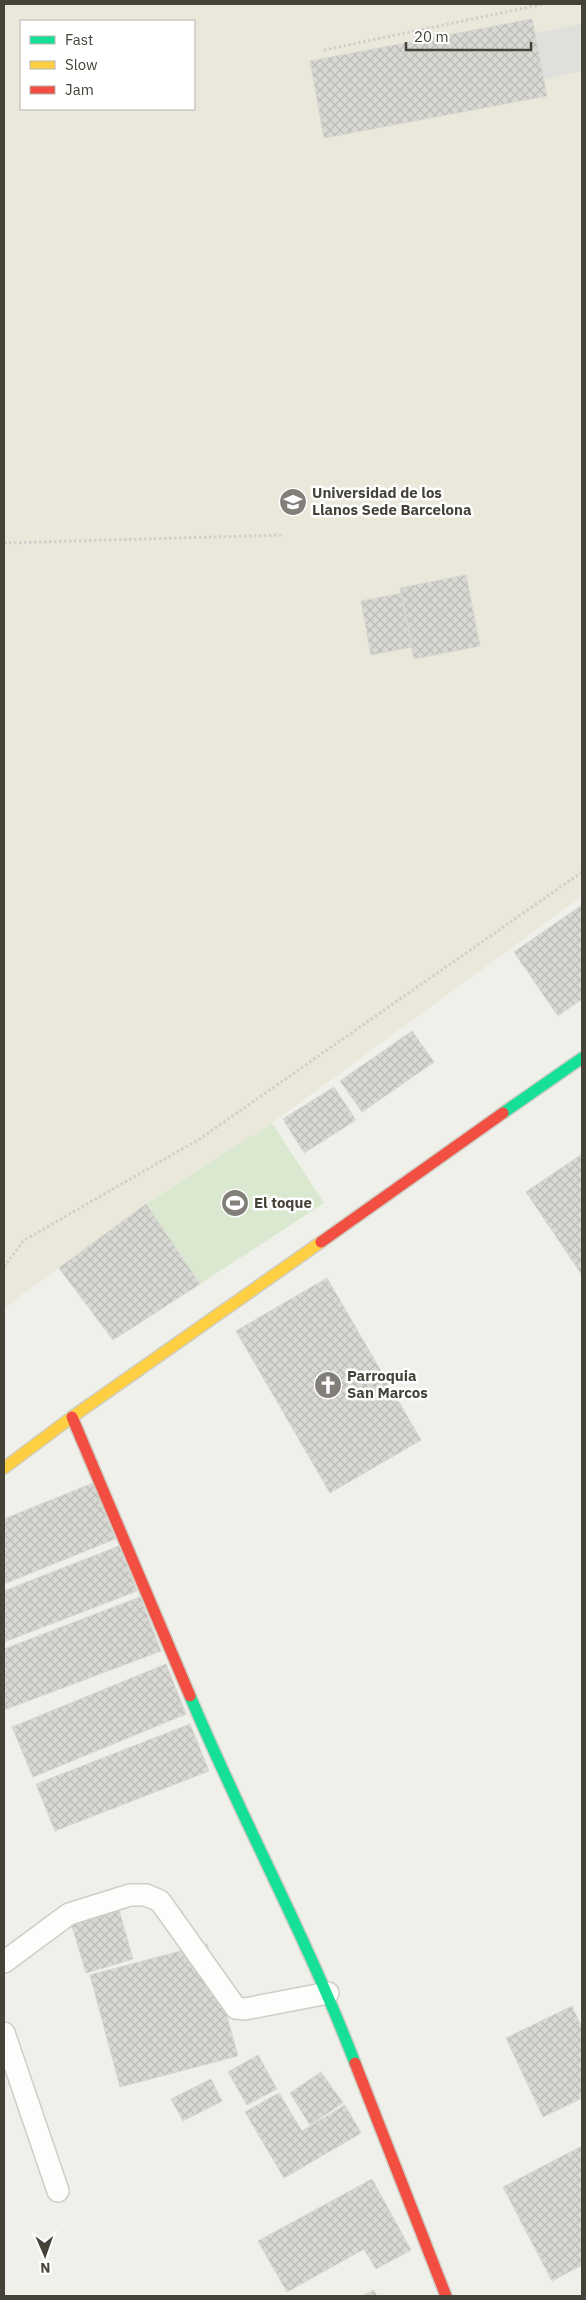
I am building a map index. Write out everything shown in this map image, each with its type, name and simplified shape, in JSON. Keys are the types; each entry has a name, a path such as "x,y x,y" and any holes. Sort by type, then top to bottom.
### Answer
{"street":[{"path":"4,1468 72,1416 582,1058"},
{"path":"72,1416 221,1770 328,1993 446,2296"}],"lane":[{"path":"4,1962 69,1914 130,1895 146,1895 160,1901 236,2008 245,2009 328,1993"},
{"path":"4,2033 58,2191"}],"path":[{"path":"324,50 544,4"},
{"path":"4,543 284,535"},
{"path":"4,1267 23,1240 201,1138 582,872"}],"shaded area":[{"name":"Universidad de los Llanos Sede Barcelona","path":"4,4 582,4 582,896 272,1123 146,1204 4,1308"},
{"path":"582,24 582,71 544,79 535,33"}],"green space":[{"name":"El toque","path":"272,1123 324,1203 200,1284 146,1204"}],"building":[{"path":"532,19 547,96 324,138 310,61"},
{"path":"466,575 480,646 414,659 400,588"},
{"path":"402,593 412,647 371,655 361,601"},
{"path":"582,905 582,999 558,1016 514,952"},
{"path":"412,1031 434,1062 362,1112 340,1081"},
{"path":"334,1087 356,1120 304,1153 283,1119"},
{"path":"582,1154 582,1275 526,1192"},
{"path":"146,1204 200,1284 113,1340 59,1268"},
{"name":"Parroquia San Marcos","path":"327,1278 421,1440 330,1493 236,1331"},
{"path":"93,1483 115,1539 4,1584 4,1519"},
{"path":"119,1546 137,1591 4,1642 4,1591"},
{"path":"140,1597 161,1651 4,1710 4,1649"},
{"path":"166,1664 186,1714 33,1777 12,1727"},
{"path":"190,1724 209,1771 55,1831 36,1784"},
{"path":"114,1893 133,1959 86,1973 66,1906"},
{"path":"207,1944 238,2056 120,2087 90,1975"},
{"path":"572,2006 582,2028 582,2098 543,2117 506,2038"},
{"path":"258,2055 277,2089 247,2105 228,2072"},
{"path":"321,2072 343,2103 310,2125 290,2093"},
{"path":"211,2079 222,2101 183,2121 171,2099"},
{"path":"279,2093 302,2131 345,2105 361,2133 284,2178 245,2112"},
{"path":"582,2146 582,2265 552,2281 503,2187"},
{"path":"372,2179 411,2250 376,2269 364,2249 287,2292 258,2241"},
{"path":"374,2290 377,2296 362,2296"}],"traffic: fast":[{"path":"503,1113 582,1058"},
{"path":"190,1696 316,1970 355,2063"}],"traffic: slow":[{"path":"4,1468 72,1417 321,1242"}],"traffic: jam":[{"path":"321,1242 503,1113"},
{"path":"72,1417 190,1696"},
{"path":"355,2063 446,2296"}],"place":[{"name":"Universidad de los Llanos Sede Barcelona","path":"293,502"},
{"name":"El toque","path":"235,1203"},
{"name":"Parroquia San Marcos","path":"328,1385"}]}
